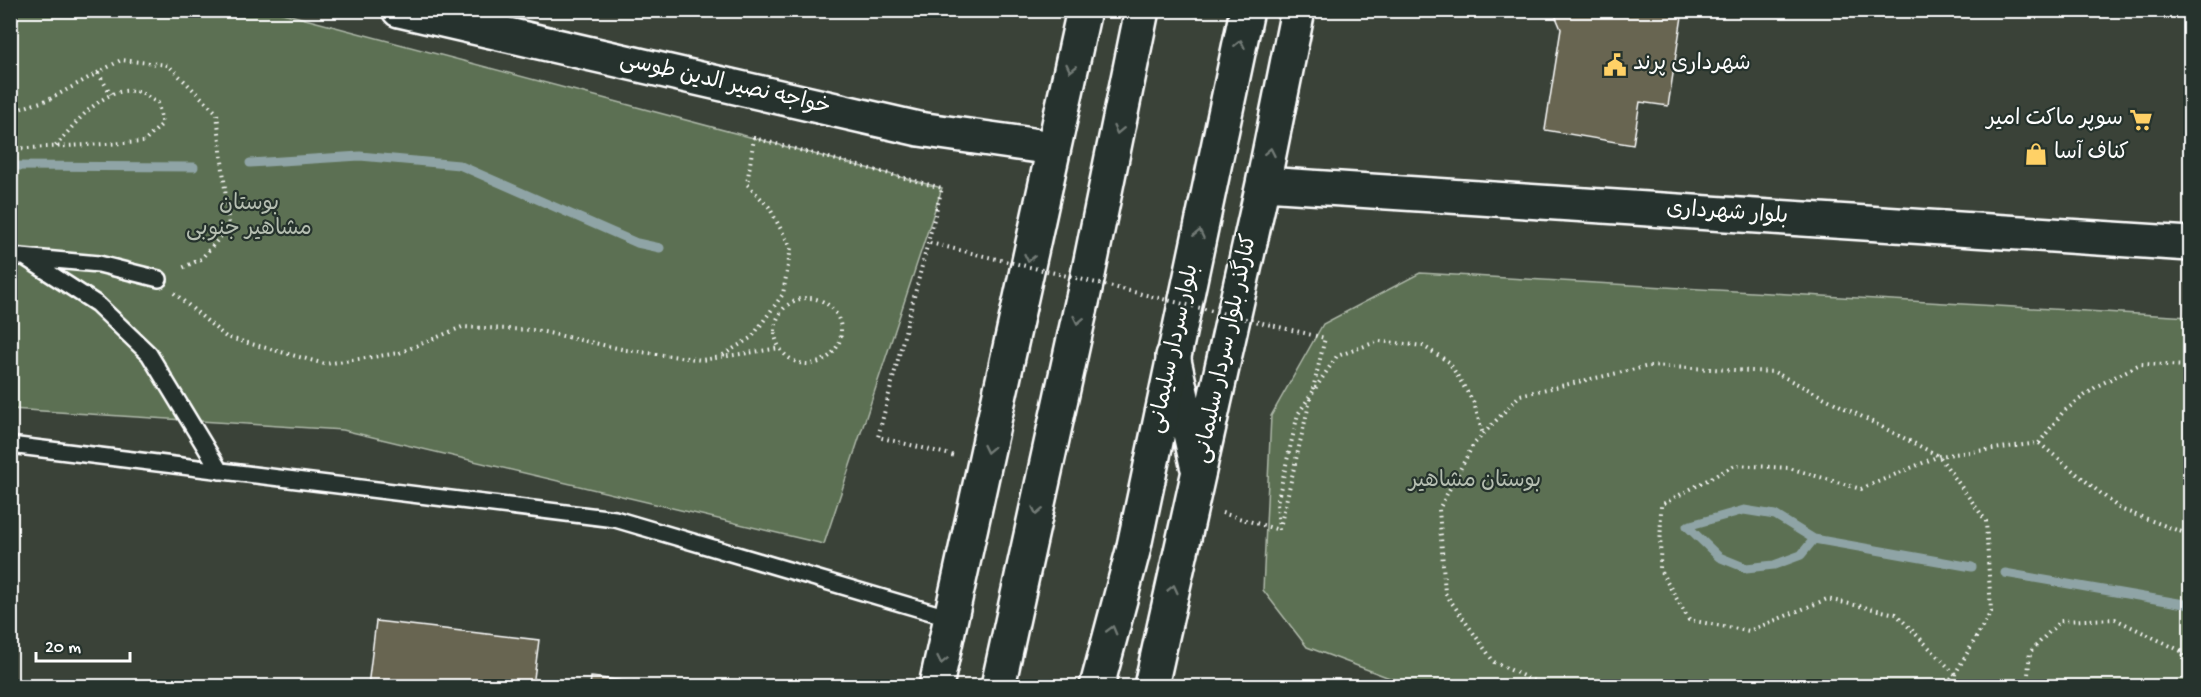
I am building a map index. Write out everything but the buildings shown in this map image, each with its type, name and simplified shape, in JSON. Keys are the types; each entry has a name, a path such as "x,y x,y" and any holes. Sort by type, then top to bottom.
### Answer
{"street":[{"name":"خواجه نصیر الدین طوسی","path":"399,10 919,129 1053,148"},
{"path":"936,687 1084,10"},
{"path":"998,687 1088,275 1142,10"},
{"name":"بلوار سردار سلیمانی","path":"1097,687 1133,550 1247,10"},
{"name":"کنارگذر بلوار سردار سلیمانی","path":"1151,687 1263,184 1298,10"},
{"name":"بلوار شهرداری","path":"1263,184 2190,244"},
{"path":"1173,356 1196,490"}],"lane":[{"path":"18,257 99,264 159,279"},
{"path":"18,257 98,304 148,354 220,471"},
{"path":"10,445 615,519 951,618"}],"path":[{"path":"10,112 50,99 121,60 168,64 217,112 229,227 201,259 159,279 226,337 325,364 399,353 462,327 535,330 626,350 702,360 780,348"},
{"path":"98,73 111,94"},
{"path":"10,149 55,147 144,142 162,124 158,103 133,90 111,94 78,121 55,147"},
{"path":"720,357 752,337 783,294 791,248 769,207 747,184 754,138 942,188 930,243 878,437 985,463"},
{"path":"930,243 1325,338 1279,530"},
{"path":"812,298 824,302 834,310 840,321 842,334 838,346 829,357 817,364 803,364 790,359 780,348 776,337 776,325 780,314 788,304 799,299 812,298"},
{"path":"1279,530 1278,503 1298,414 1338,356 1379,341 1423,346 1449,362 1474,403 1483,435"},
{"path":"1955,674 1896,614 1827,599 1749,631 1689,620 1660,570 1661,505 1735,465 1789,468 1861,489 1939,456 2038,443 2063,412 2097,386 2140,364 2190,366"},
{"path":"1544,687 1494,662 1445,592 1439,509 1473,445 1520,395 1649,366 1774,372 1939,456 1986,521 1991,612 1955,674 1944,687"},
{"path":"2038,443 2120,509 2190,535"},
{"path":"1196,490 1279,530"},
{"path":"2027,687 2030,652 2060,621 2115,619 2181,651 2190,653"},
{"path":"2181,651 2190,668"}],"green space":[{"name":"بوستان مشاهیر جنوبی","path":"10,11 275,11 942,188 824,544 343,430 11,409"},
{"name":"بوستان مشاهیر","path":"1420,273 2190,317 2190,686 1411,686 1307,647 1263,590 1271,416 1323,324"}],"waterway":[{"path":"250,163 360,156 459,165 637,243 660,248"},
{"path":"10,166 194,167"},
{"path":"1687,526 1744,510 1775,515 1814,539 1972,567"},
{"path":"1687,526 1719,557 1746,568 1774,565 1801,555 1814,539"},
{"path":"2005,573 2190,605"}],"place":[{"name":"شهرداری پرند","path":"1615,65"},
{"name":"سوپر ماکت امیر","path":"2141,120"},
{"name":"کناف آسا","path":"2036,154"}]}
